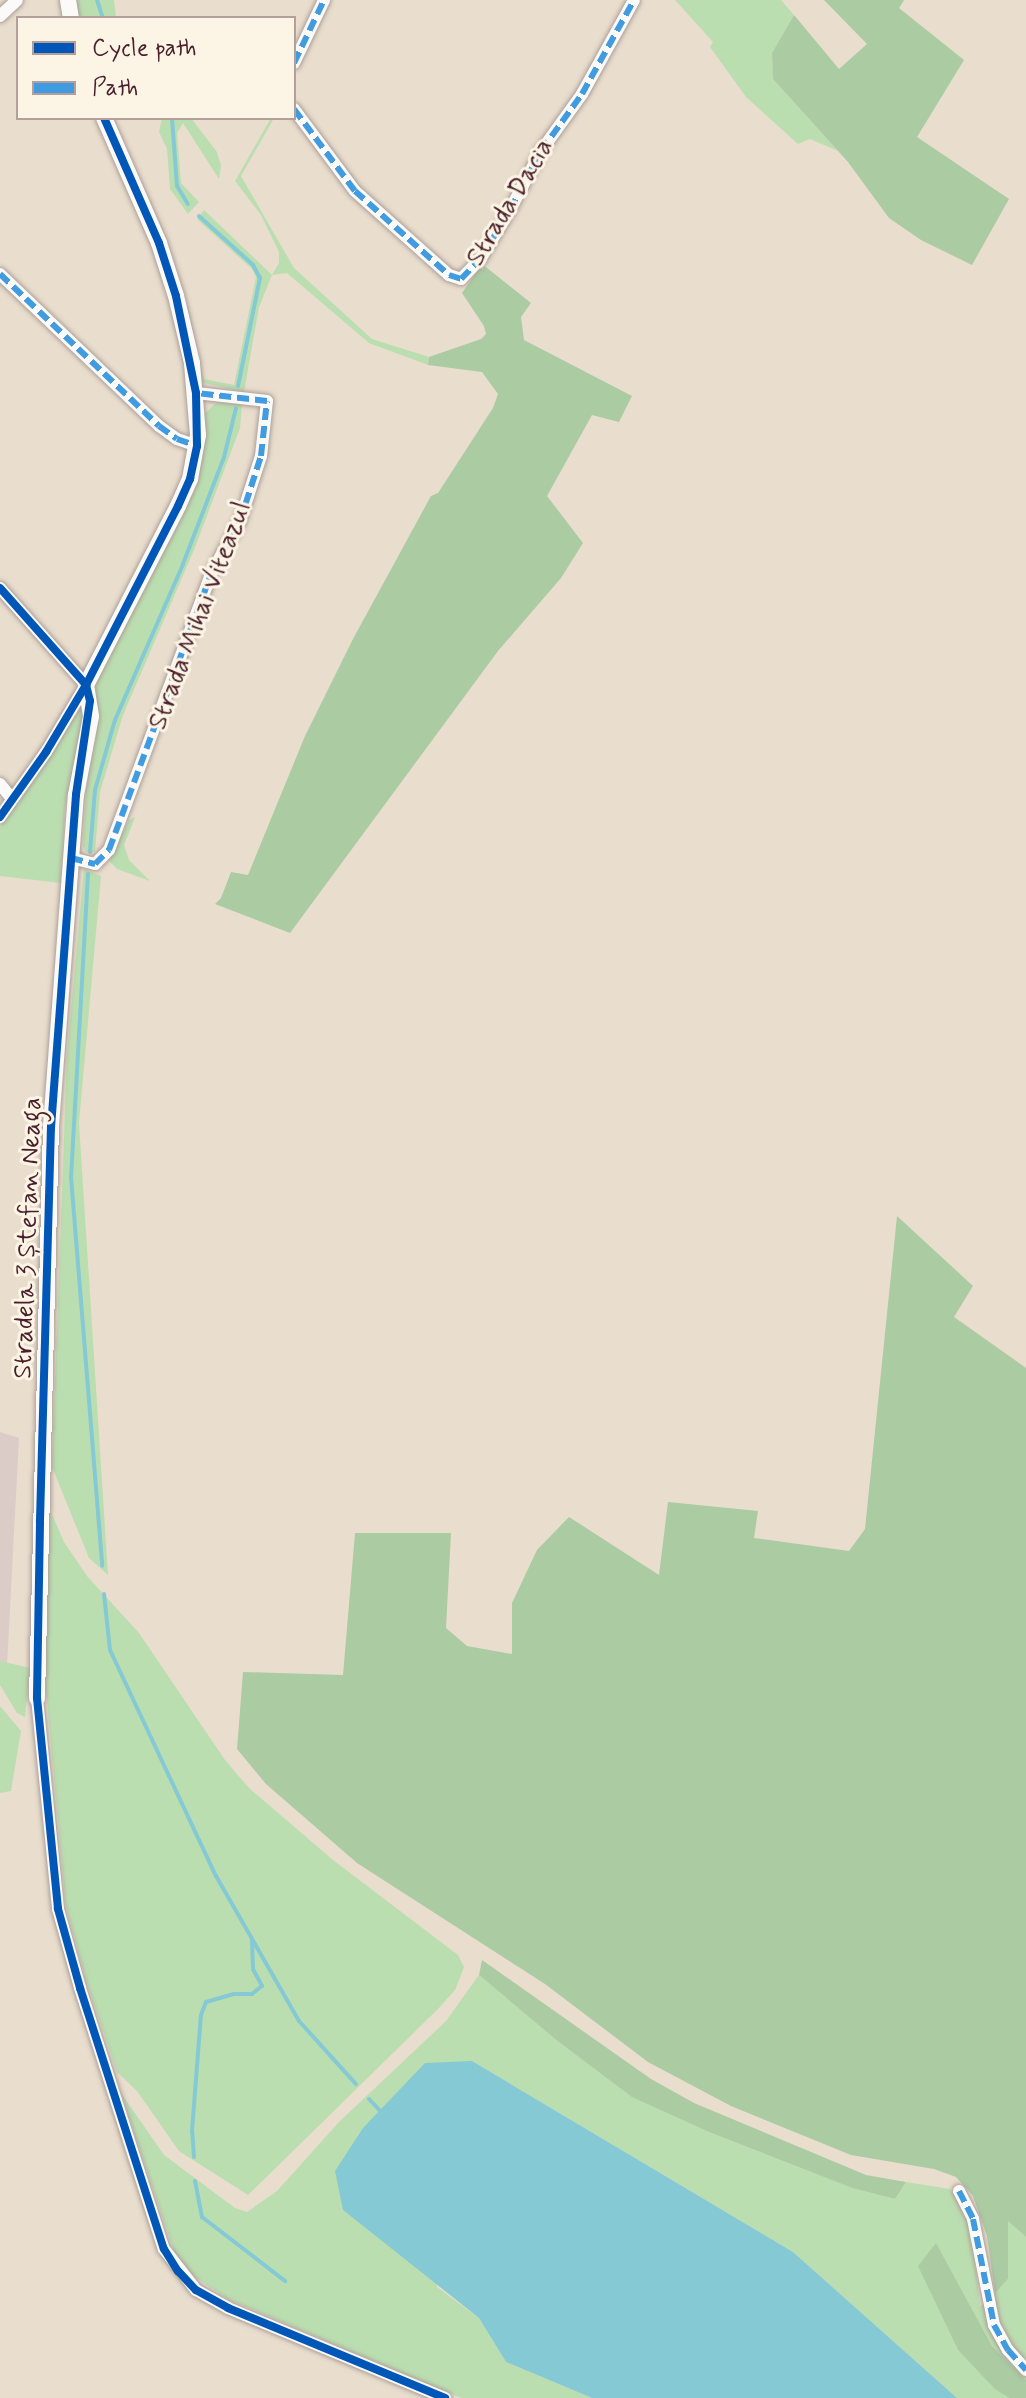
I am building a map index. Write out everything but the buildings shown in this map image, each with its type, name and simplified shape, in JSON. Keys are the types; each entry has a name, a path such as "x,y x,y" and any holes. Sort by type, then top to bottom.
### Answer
{"street":[{"path":"0,16 17,0"},
{"path":"296,59 324,0"},
{"name":"Strada Dacia","path":"296,112 355,191 449,275 461,279 481,258 541,151 582,94 634,0"},
{"path":"0,817 46,752 86,685 178,506 190,479 197,446 196,393 186,334 159,243 105,120"},
{"path":"0,274 159,426 177,439 197,446"},
{"name":"Strada Mihai Viteazul","path":"71,858 95,864 109,850 212,572 240,521 261,456 267,401 196,393"},
{"path":"0,588 86,685"},
{"name":"Stradela 3 Ștefan Neaga","path":"37,1698 51,1126 76,795 91,716 86,685"},
{"path":"0,784 12,799"},
{"path":"37,1698 58,1909 80,1988 164,2249 196,2290 228,2308 445,2398"},
{"path":"959,2191 976,2231 994,2325 1008,2350 1026,2370"}],"shaded area":[{"path":"0,1432 19,1438 7,1666 0,1661"}],"green space":[{"path":"76,0 114,0 116,16 80,16"},
{"path":"675,0 781,0 794,15 772,53 773,79 838,151 810,139 798,144 746,97 710,47 713,42"},
{"path":"824,0 904,0 899,8 964,60 917,137 1009,199 972,265 921,240 889,218 848,162 773,79 772,53 794,15 839,69 867,44"},
{"path":"162,120 193,120 217,152 221,166 219,179 183,123 177,133 181,183 199,202 188,214 170,189 167,149 159,132"},
{"path":"270,120 273,120 241,176 294,268 372,339 429,357 428,365 369,343 287,273 272,275 279,263 279,252 261,215 235,181"},
{"path":"204,210 272,275 259,307 244,392 200,382 185,309 188,306 204,379 234,385 256,277 252,269 197,219"},
{"path":"482,264 531,303 521,317 524,340 632,396 619,422 592,415 547,496 583,543 561,578 498,651 290,933 215,904 221,898 231,872 248,875 305,736 353,639 431,496 438,493 493,408 498,394 482,372 428,365 429,357 481,339 486,334 462,293"},
{"path":"216,403 242,403 240,428 194,550 123,715 100,792 95,852 86,852 83,846 86,791 98,716 95,681 165,549 203,415"},
{"path":"81,708 84,709 84,726 65,807 61,883 0,876 0,827"},
{"path":"135,817 124,845 129,860 150,881 117,869 109,861 129,820"},
{"path":"84,869 101,876 79,1123 108,1575 89,1558 52,1467 67,1054"},
{"path":"897,1216 973,1286 954,1317 1026,1368 1026,2237 1008,2221 1008,2279 995,2293 987,2236 973,2196 956,2177 934,2169 851,2155 731,2106 648,2062 545,1984 357,1863 266,1784 237,1749 243,1672 343,1675 355,1533 451,1533 446,1628 467,1646 512,1654 512,1603 537,1550 569,1517 659,1575 668,1502 758,1511 754,1538 849,1551 865,1529"},
{"path":"49,1507 64,1542 87,1576 139,1633 225,1760 249,1788 333,1860 458,1955 464,1967 455,1990 438,2009 248,2195 179,2151 137,2091 117,2072 87,1983 66,1906 44,1669"},
{"path":"0,1661 30,1668 25,1717 17,1713 0,1685"},
{"path":"0,1706 21,1731 11,1791 0,1793"},
{"path":"482,1960 651,2079 694,2103 866,2175 906,2182 895,2199 852,2188 709,2132 632,2097 555,2039 479,1975"},
{"path":"479,1975 555,2039 632,2096 709,2132 852,2188 895,2199 906,2182 950,2189 966,2214 972,2236 980,2307 1008,2279 1007,2220 1026,2237 1026,2380 992,2346 936,2244 919,2266 958,2350 1009,2398 957,2398 793,2252 472,2061 437,2287 479,2318 506,2362 592,2398 461,2398 228,2299 189,2273 175,2254 121,2093 164,2155 235,2208 247,2212 277,2191 339,2122 446,2021"},
{"path":"936,2243 992,2346 1026,2380 1026,2398 1009,2398 995,2389 958,2350 918,2266"}],"water":[{"path":"472,2061 793,2252 957,2398 592,2398 506,2362 479,2318 343,2210 335,2171 363,2128 425,2063"}],"waterway":[{"path":"97,0 102,16"},
{"path":"172,120 177,186 188,204"},
{"path":"199,216 253,265 260,278 238,386"},
{"path":"90,852 95,790 115,720 183,564 224,457 236,408"},
{"path":"88,874 71,1177 102,1566"},
{"path":"104,1594 110,1650 216,1876 299,2021 356,2084"},
{"path":"194,2157 192,2131 201,2015 206,2002 234,1994 252,1994 262,1986 253,1969 252,1941"},
{"path":"369,2099 381,2112"},
{"path":"195,2181 202,2217 285,2281"}],"marked path":[{"path":"296,59 324,0"},
{"path":"296,112 355,191 449,275 461,279 481,258 541,151 582,94 634,0"},
{"path":"0,274 159,426 177,439 197,446"},
{"path":"71,858 95,864 109,850 212,572 240,521 261,456 267,401 196,393"},
{"path":"959,2191 973,2219 994,2325 1008,2350 1026,2370"}],"cycle path":[{"path":"0,817 46,752 86,685 178,506 190,479 197,446 196,393 176,296 159,243 105,120"},
{"path":"0,588 86,685 90,701 76,795 51,1126 40,1523 37,1698 58,1909 80,1988 164,2249 178,2271 196,2290 228,2308 445,2398"}]}
